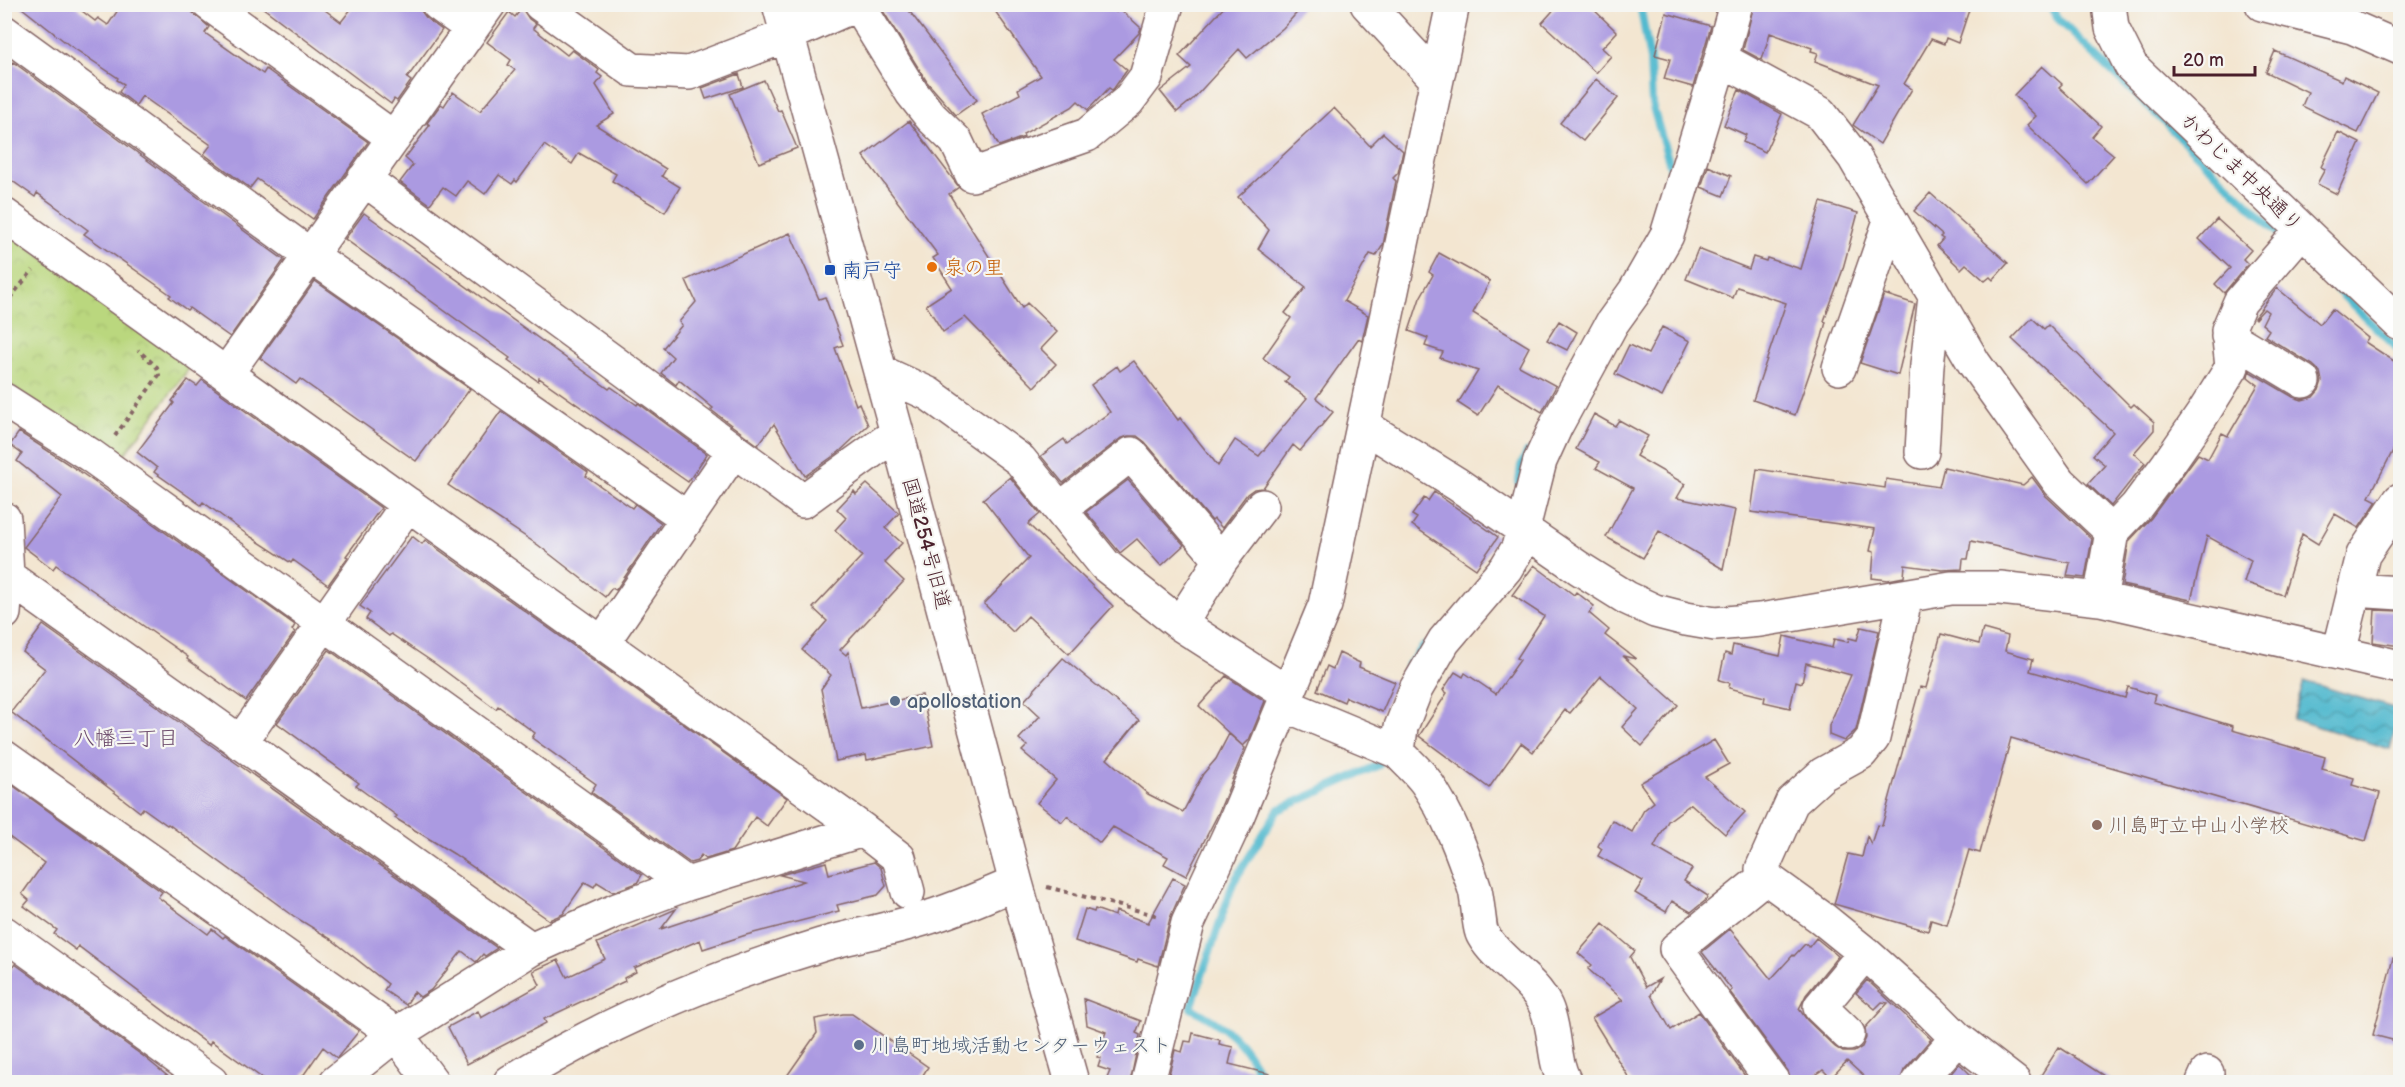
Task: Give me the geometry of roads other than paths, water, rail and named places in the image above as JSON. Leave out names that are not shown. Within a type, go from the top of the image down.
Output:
[{"type":"street","points":[[209,4],[394,138]]},
{"type":"street","points":[[226,374],[480,16],[438,4]]},
{"type":"street","points":[[540,4],[632,69],[689,73],[784,20],[858,5],[912,93],[931,117],[956,141],[972,175],[1087,135],[1128,101],[1146,77],[1167,4]]},
{"type":"street","points":[[1367,4],[1436,79]]},
{"type":"street","points":[[1148,1083],[1188,923],[1235,822],[1325,605],[1453,4]]},
{"type":"street","points":[[1398,752],[1401,727],[1422,679],[1444,641],[1506,568],[1518,548],[1540,461],[1556,426],[1612,323],[1635,291],[1667,235],[1736,4]]},
{"type":"street","name":"かわじま中央通り","points":[[2109,4],[2112,28],[2131,66],[2400,324]]},
{"type":"street","points":[[2262,4],[2352,27],[2400,48]]},
{"type":"street","name":"国道254号旧道","points":[[784,20],[1072,1083]]},
{"type":"street","points":[[4,32],[310,255],[687,518]]},
{"type":"street","points":[[1721,59],[1820,113],[1854,156],[1974,363],[2059,482],[2112,532]]},
{"type":"street","points":[[364,179],[803,501],[897,433]]},
{"type":"street","points":[[4,215],[863,830],[899,858],[909,892]]},
{"type":"street","points":[[1839,368],[1890,221]]},
{"type":"street","points":[[2100,599],[2112,532],[2136,507],[2168,464],[2232,366],[2228,330],[2240,302],[2302,230]]},
{"type":"street","points":[[1922,452],[1927,365],[1935,297]]},
{"type":"street","points":[[2228,336],[2303,381]]},
{"type":"street","points":[[881,372],[929,394],[1020,460],[1105,565],[1180,624],[1287,700],[1398,752],[1425,780],[1445,813],[1466,861],[1479,906],[1481,933],[1499,956],[1536,991],[1546,1007],[1554,1034],[1556,1058],[1565,1083]]},
{"type":"street","points":[[4,400],[90,455],[687,884]]},
{"type":"street","points":[[1364,426],[1457,484],[1579,568],[1627,598],[1655,611],[1715,624],[1760,620],[1951,588],[2000,588],[2100,599],[2400,667]]},
{"type":"street","points":[[603,642],[734,450]]},
{"type":"street","points":[[1060,509],[1131,454],[1221,560]]},
{"type":"street","points":[[2339,653],[2363,555],[2400,500]]},
{"type":"street","points":[[240,743],[408,504]]},
{"type":"street","points":[[1180,624],[1221,560],[1262,506]]},
{"type":"street","points":[[4,519],[7,576],[4,613]]},
{"type":"street","points":[[7,576],[531,949]]},
{"type":"street","points":[[2354,591],[2400,593]]},
{"type":"street","points":[[1906,596],[1873,738],[1861,753],[1823,774],[1792,802],[1762,869],[1765,878],[1823,919],[1865,953],[1957,1038],[2014,1083]]},
{"type":"street","points":[[4,757],[396,1034],[432,1083]]},
{"type":"street","points":[[336,1083],[396,1034],[531,949],[617,910],[687,884],[863,830]]},
{"type":"street","points":[[1765,878],[1676,949],[1773,1083]]},
{"type":"street","points":[[510,1083],[549,1059],[634,1015],[716,981],[822,945],[935,916],[1016,883]]},
{"type":"street","points":[[4,933],[211,1083]]},
{"type":"street","points":[[1848,1034],[1820,1007],[1865,953]]},
{"type":"street","points":[[1918,1083],[1957,1038]]},
{"type":"water","points":[[2304,681],[2400,710],[2390,749],[2293,719]]},
{"type":"waterway","points":[[1640,4],[1650,60],[1652,104],[1671,169],[1670,177]]},
{"type":"waterway","points":[[2049,4],[2058,19],[2284,239]]},
{"type":"waterway","points":[[2294,248],[2400,351]]},
{"type":"waterway","points":[[1519,483],[1521,466],[1527,453]]},
{"type":"waterway","points":[[1403,684],[1408,666],[1424,646]]},
{"type":"waterway","points":[[1262,1079],[1249,1054],[1234,1036],[1191,1008],[1233,883],[1278,810],[1379,765],[1382,754]]},
{"type":"place","name":"泉の里","points":[[932,267]]},
{"type":"place","name":"南戸守","points":[[830,270]]},
{"type":"place","name":"apollostation","points":[[895,701]]},
{"type":"place","name":"川島町立中山小学校","points":[[2097,825]]},
{"type":"place","name":"川島町地域活動センターウェスト","points":[[859,1045]]},
{"type":"district","name":"八幡三丁目","points":[[126,738]]}]
